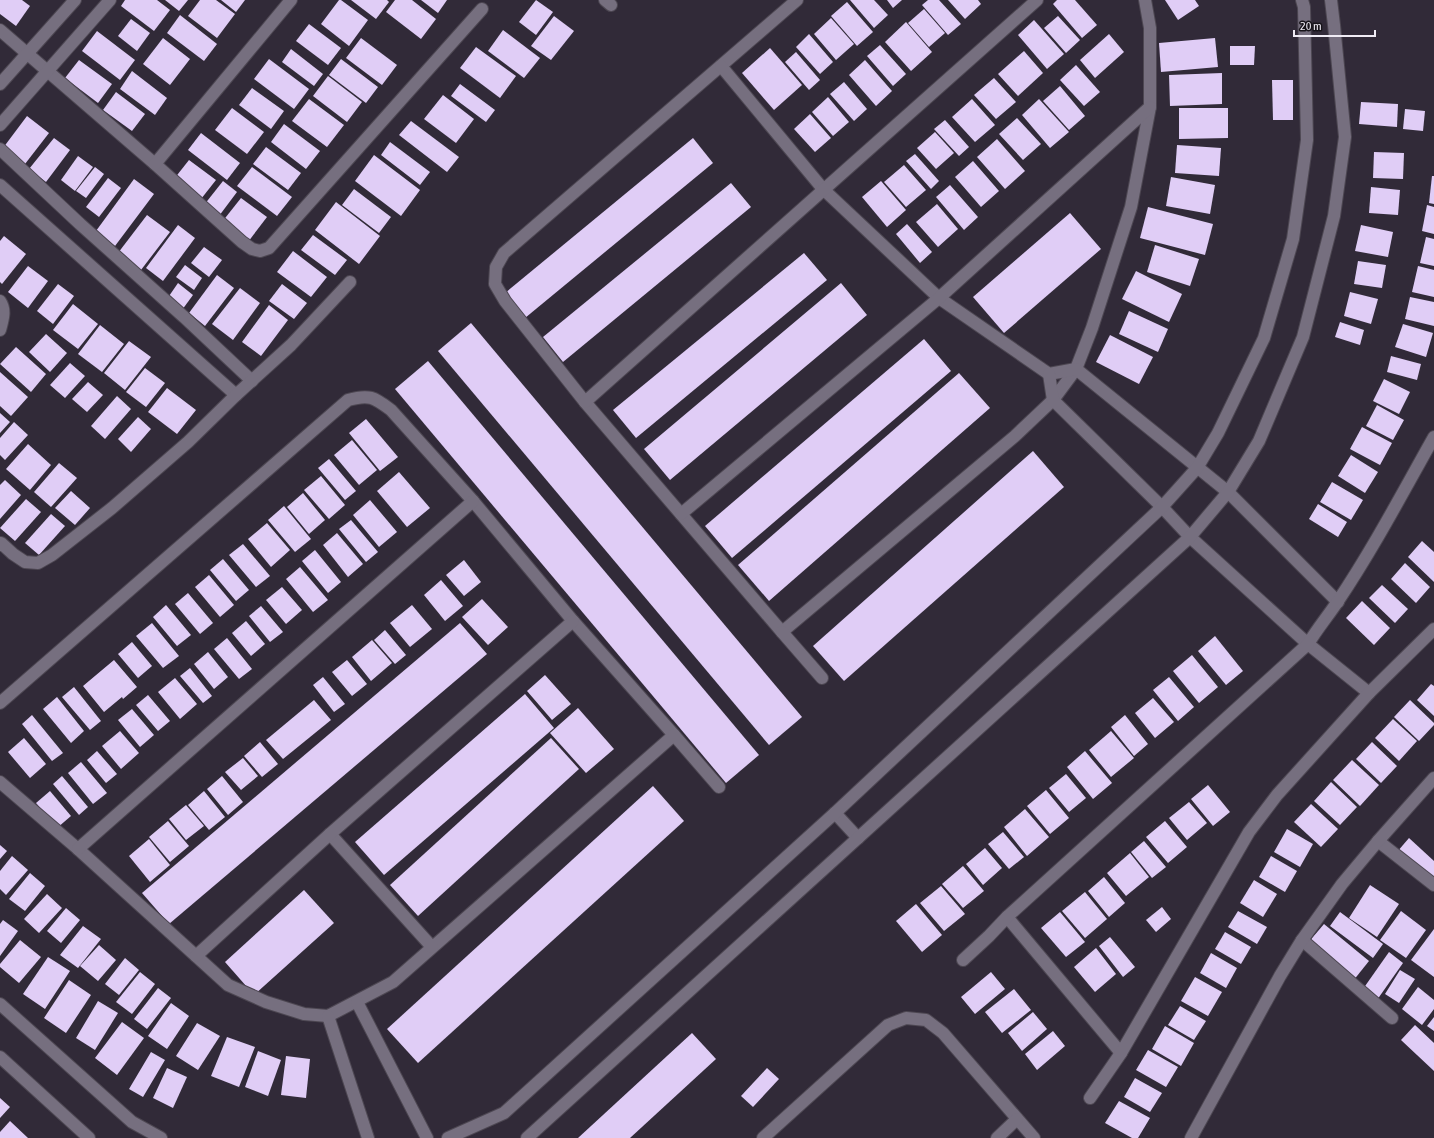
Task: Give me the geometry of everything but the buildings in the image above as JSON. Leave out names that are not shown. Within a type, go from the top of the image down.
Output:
[{"type":"street","points":[[0,84],[75,0]]},
{"type":"street","points":[[0,125],[110,0]]},
{"type":"street","points":[[155,164],[291,0]]},
{"type":"street","points":[[797,0],[504,253],[496,268],[495,284],[505,301],[585,402],[822,678]]},
{"type":"street","points":[[585,402],[1037,0]]},
{"type":"street","points":[[782,632],[1015,436],[1053,400],[1076,369],[1092,328],[1131,207],[1150,107],[1150,28],[1146,0]]},
{"type":"street","points":[[527,1138],[1190,537],[1228,492],[1258,441],[1303,337],[1334,216],[1345,137],[1331,0]]},
{"type":"street","points":[[448,1138],[504,1113],[835,813],[1162,507],[1197,468],[1218,433],[1264,338],[1293,239],[1307,140],[1303,4]]},
{"type":"street","points":[[0,30],[155,164],[242,242],[252,249],[260,252],[268,248],[482,8]]},
{"type":"street","points":[[721,66],[823,189],[939,298],[1050,374],[1076,369]]},
{"type":"street","points":[[681,514],[939,298],[1150,107]]},
{"type":"street","points":[[0,149],[252,381]]},
{"type":"street","points":[[0,185],[236,395]]},
{"type":"street","points":[[0,543],[25,562],[38,563],[52,555],[112,508],[188,442],[236,395],[291,345],[350,282]]},
{"type":"street","points":[[0,300],[4,307],[4,318],[0,330]]},
{"type":"street","points":[[1076,369],[1228,492],[1338,602]]},
{"type":"street","points":[[1050,374],[1053,400],[1162,507],[1190,537],[1308,644],[1369,693]]},
{"type":"street","points":[[0,704],[348,400],[362,396],[378,400],[391,410],[473,501],[573,621],[719,787]]},
{"type":"street","points":[[963,960],[1007,917],[1308,644],[1320,625],[1338,602],[1389,518],[1434,437]]},
{"type":"street","points":[[78,849],[473,501]]},
{"type":"street","points":[[196,956],[330,834],[573,621]]},
{"type":"street","points":[[1090,1098],[1121,1053],[1249,832],[1277,795],[1369,693],[1434,629]]},
{"type":"street","points":[[0,782],[78,849],[228,985],[260,1000],[304,1014],[328,1016],[394,982],[432,947],[674,736]]},
{"type":"street","points":[[1190,1138],[1280,976],[1302,940],[1342,884],[1434,778]]},
{"type":"street","points":[[835,813],[858,838]]},
{"type":"street","points":[[330,834],[432,947]]},
{"type":"street","points":[[1378,841],[1434,885]]},
{"type":"street","points":[[1007,917],[1121,1053]]},
{"type":"street","points":[[1302,940],[1392,1018]]},
{"type":"street","points":[[357,1002],[427,1138]]},
{"type":"street","points":[[0,1004],[132,1122],[157,1137]]},
{"type":"street","points":[[328,1016],[368,1138]]},
{"type":"street","points":[[763,1138],[888,1025],[906,1018],[926,1020],[943,1034],[1034,1138]]},
{"type":"street","points":[[0,1057],[89,1138]]},
{"type":"street","points":[[997,1138],[1017,1119]]}]
